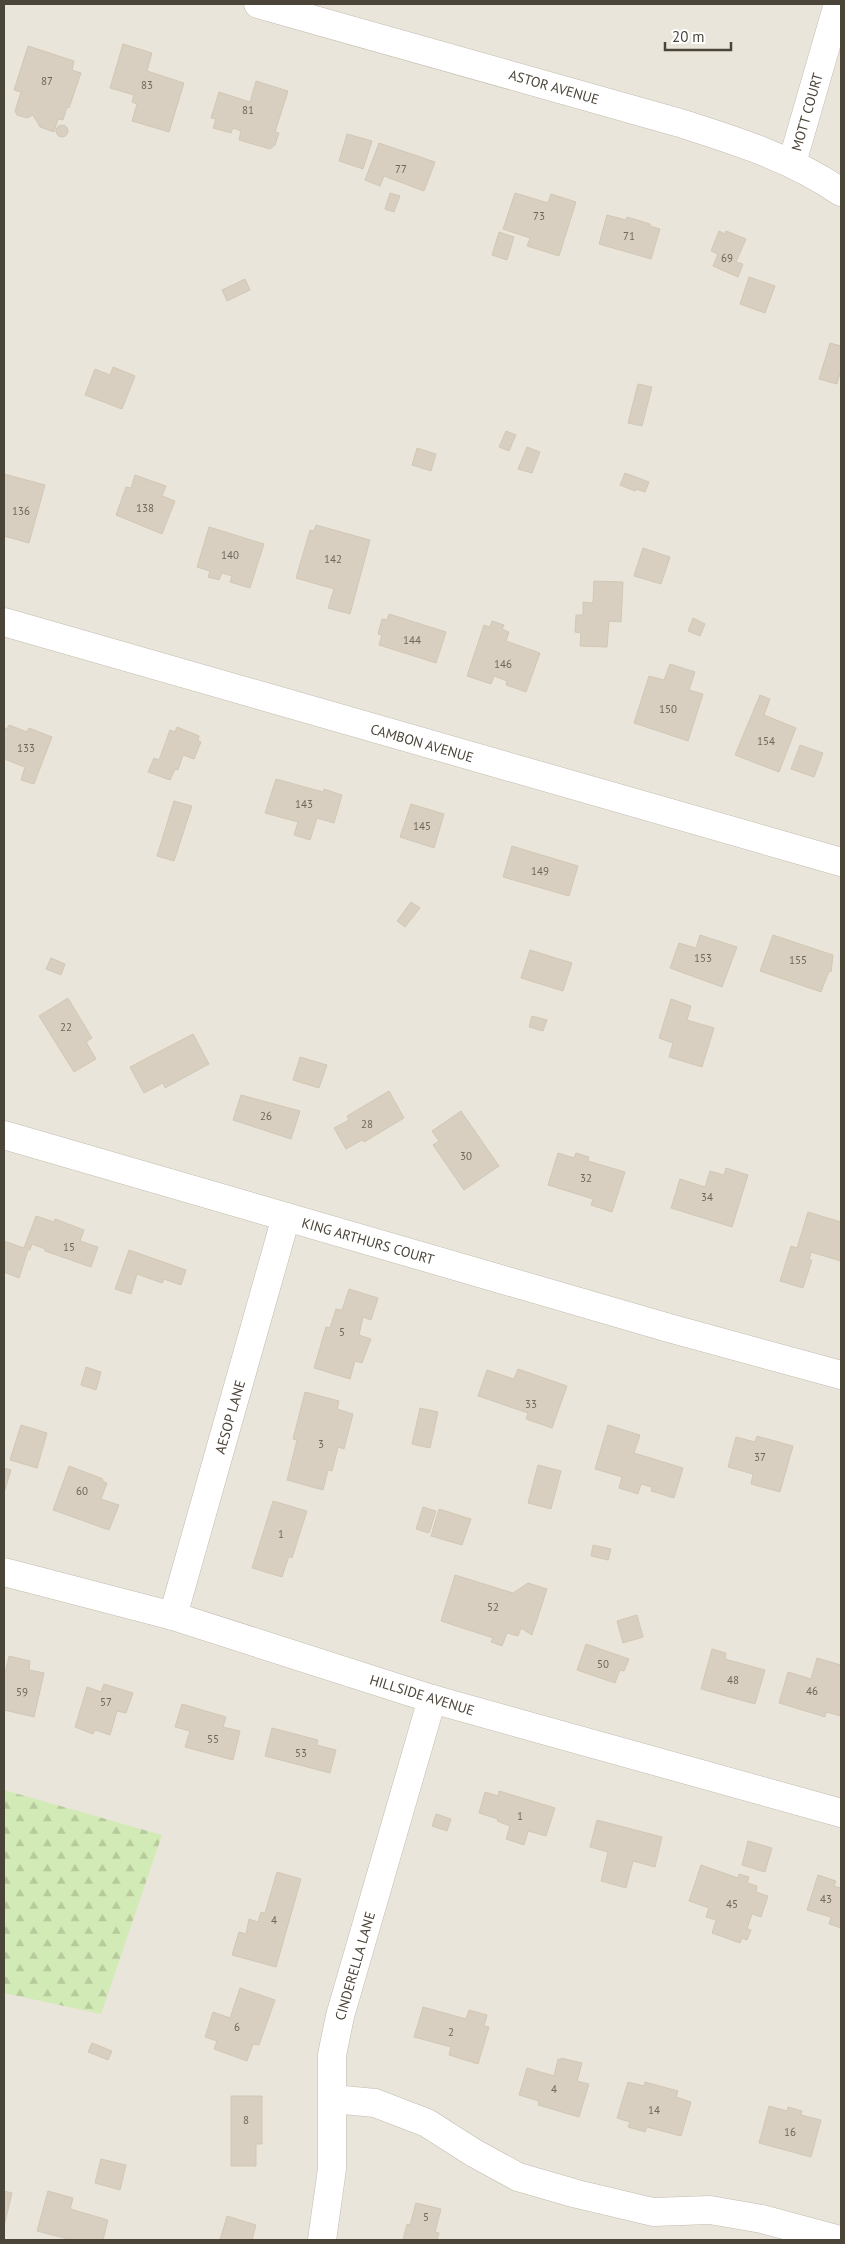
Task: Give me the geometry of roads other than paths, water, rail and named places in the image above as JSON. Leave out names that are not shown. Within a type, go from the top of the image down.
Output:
[{"type":"street","name":"ASTOR AVENUE","points":[[258,4],[680,122],[792,163],[841,192]]},
{"type":"street","name":"MOTT COURT","points":[[792,163],[838,4]]},
{"type":"street","name":"CAMBON AVENUE","points":[[4,622],[841,862]]},
{"type":"street","name":"KING ARTHURS COURT","points":[[4,1135],[669,1328],[841,1375]]},
{"type":"street","name":"AESOP LANE","points":[[174,1616],[286,1217]]},
{"type":"street","name":"HILLSIDE AVENUE","points":[[4,1572],[174,1616],[432,1699],[841,1813]]},
{"type":"street","name":"CINDERELLA LANE","points":[[322,2240],[332,2169],[332,2056],[340,2016],[432,1699]]},
{"type":"street","points":[[333,2099],[375,2103],[427,2123],[474,2153],[518,2177],[578,2194],[653,2212],[710,2210],[759,2230],[809,2232],[840,2240]]}]
